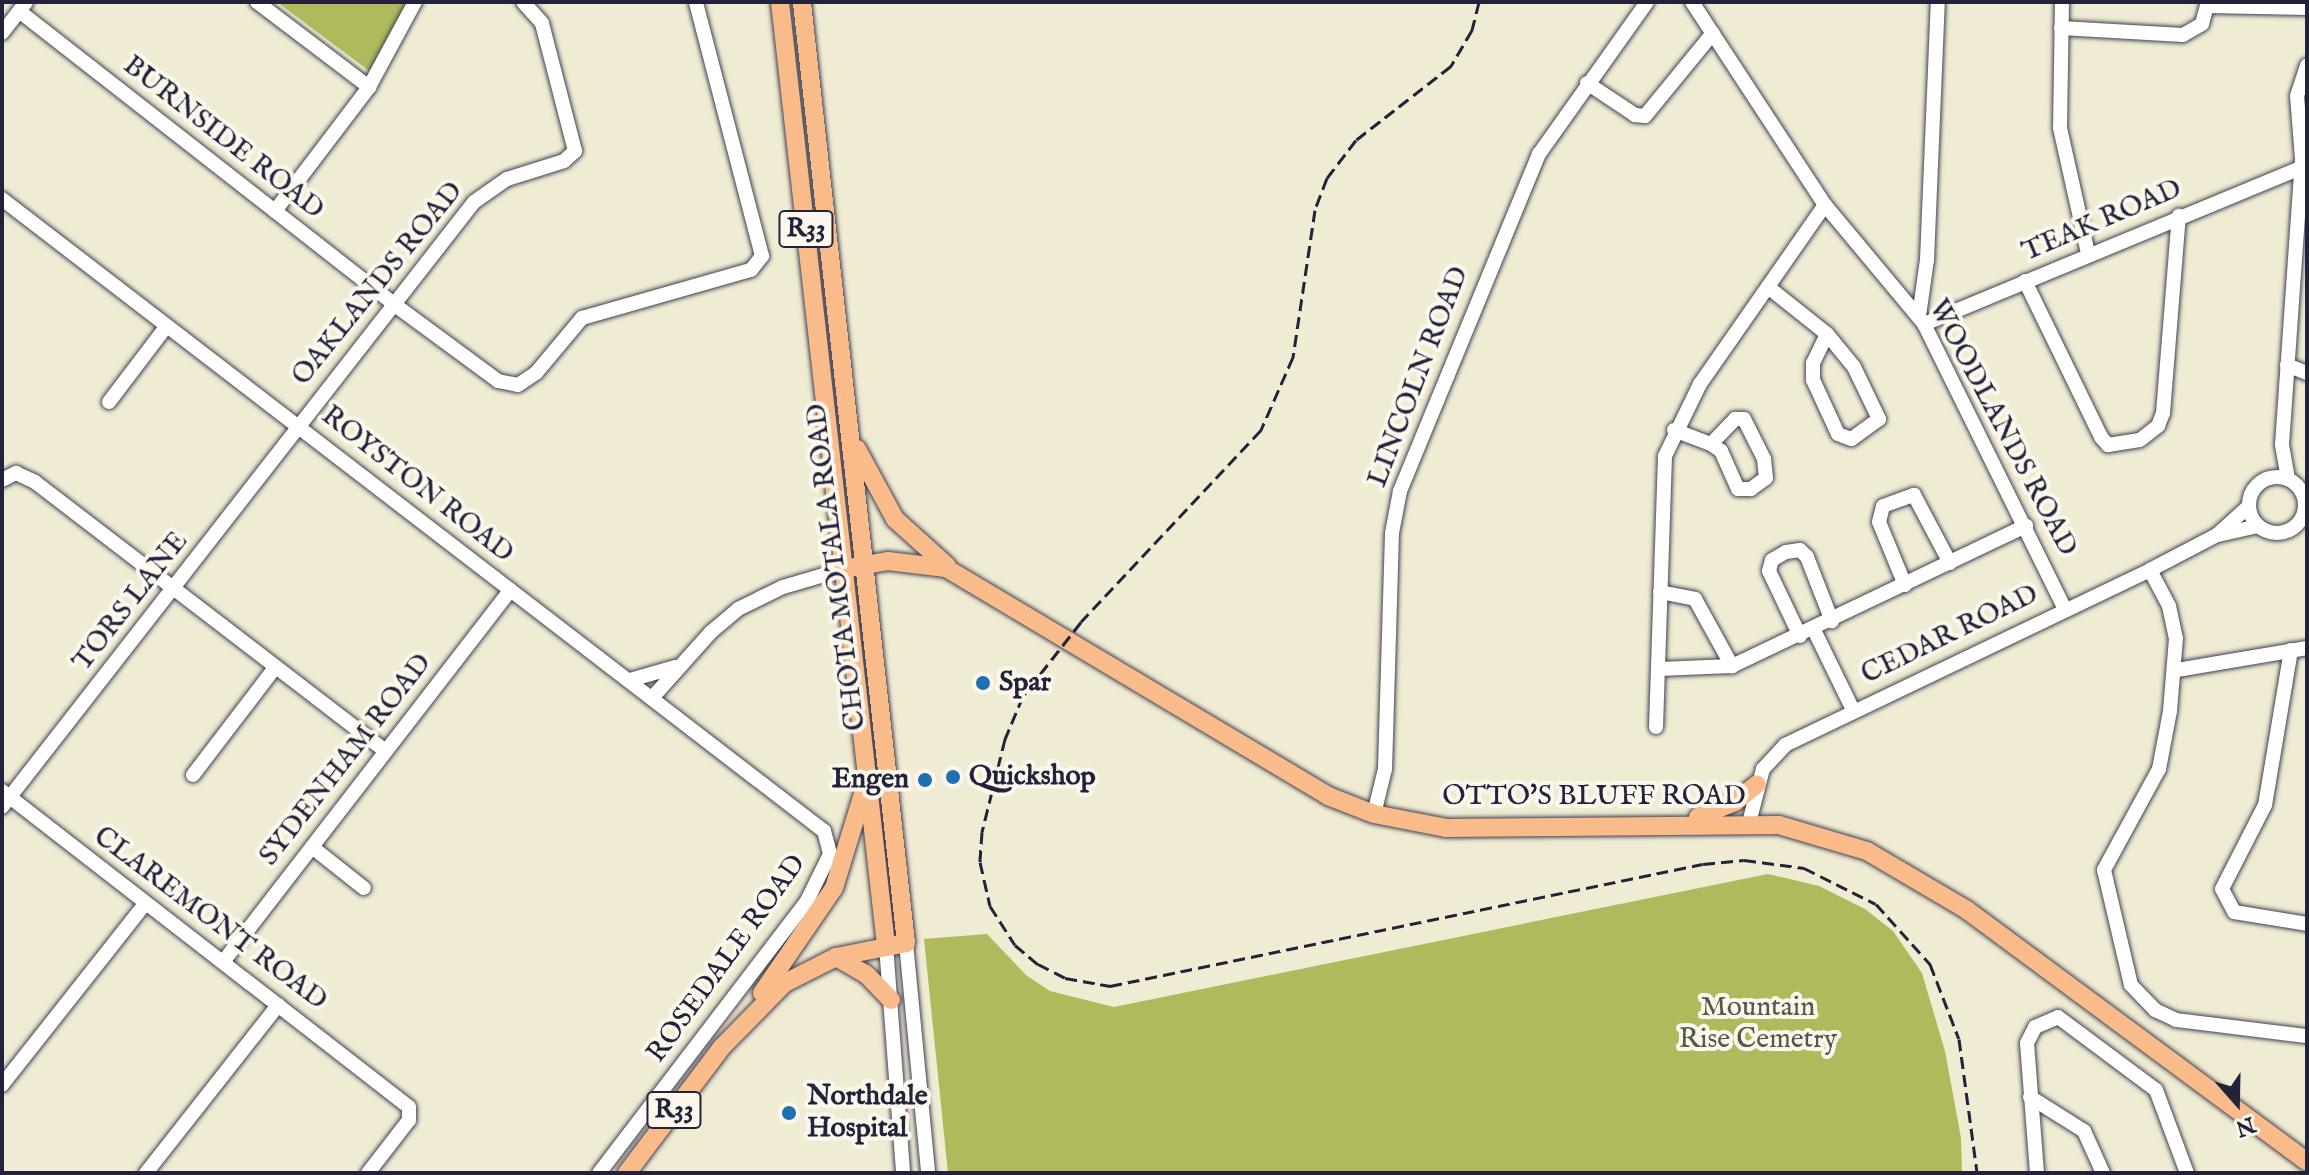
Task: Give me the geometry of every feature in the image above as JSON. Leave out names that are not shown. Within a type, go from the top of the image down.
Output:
[{"type":"main road","name":"CHOTA MOTALA ROAD","points":[[780,2],[886,945]]},
{"type":"main road","name":"CHOTA MOTALA ROAD","points":[[802,2],[906,943]]},
{"type":"main road","points":[[850,432],[895,519],[950,570]]},
{"type":"main road","name":"OTTO'S BLUFF ROAD","points":[[844,569],[865,564],[909,562],[950,570],[1101,665],[1328,796],[1374,814],[1446,828],[1749,823],[1838,840],[1934,887],[2307,1162]]},
{"type":"main road","points":[[870,596],[878,580],[894,570],[950,570]]},
{"type":"main road","points":[[722,1047],[834,888],[866,780]]},
{"type":"main road","points":[[1680,823],[1721,810],[1757,784]]},
{"type":"main road","name":"R33","points":[[627,1173],[722,1047],[785,983],[836,957],[906,943]]},
{"type":"main road","points":[[836,957],[866,974],[891,1000]]},
{"type":"street","points":[[257,2],[369,87]]},
{"type":"street","points":[[275,211],[369,87],[415,2]]},
{"type":"street","name":"OAKLANDS ROAD","points":[[297,426],[486,190],[564,161],[575,151],[542,23],[523,2]]},
{"type":"street","name":"BURNSIDE ROAD","points":[[23,6],[395,305],[498,381],[518,385],[536,373],[582,318],[759,264],[763,248],[696,2]]},
{"type":"street","name":"LINCOLN ROAD","points":[[1374,814],[1385,769],[1392,533],[1400,491],[1539,154],[1647,2]]},
{"type":"street","name":"WOODLANDS ROAD","points":[[1692,2],[1825,205],[1922,320],[2065,609]]},
{"type":"street","points":[[1922,320],[1938,2]]},
{"type":"street","points":[[2062,2],[2060,128],[2088,253]]},
{"type":"street","points":[[2061,28],[2183,35],[2202,24],[2208,4],[2307,8]]},
{"type":"street","points":[[2,33],[23,6]]},
{"type":"street","points":[[1587,83],[1635,115],[1645,116],[1713,33]]},
{"type":"street","points":[[2288,479],[2282,445],[2287,365],[2300,298],[2297,96],[2307,66]]},
{"type":"street","name":"TEAK ROAD","points":[[1922,320],[2300,168]]},
{"type":"street","name":"ROYSTON ROAD","points":[[2,199],[802,810]]},
{"type":"street","points":[[1656,727],[1665,456],[1674,430],[1825,205]]},
{"type":"street","points":[[2025,281],[2101,437],[2108,445],[2140,440],[2152,434],[2163,413],[2179,216]]},
{"type":"street","points":[[1768,287],[1827,334],[1854,367],[1879,419],[1851,439],[1838,434],[1813,380],[1813,363],[1827,334]]},
{"type":"street","points":[[109,402],[166,327]]},
{"type":"street","points":[[2287,365],[2307,373]]},
{"type":"street","points":[[1674,430],[1721,451],[1738,489],[1751,489],[1766,478],[1747,421],[1735,419],[1711,444]]},
{"type":"street","name":"TORS LANE","points":[[5,798],[175,589],[297,426]]},
{"type":"street","points":[[2267,478],[2288,479],[2302,491],[2306,509],[2301,527],[2276,533],[2258,526],[2249,506],[2257,485],[2267,478],[2282,445]]},
{"type":"street","points":[[2,480],[16,473],[35,482],[274,669],[386,751]]},
{"type":"street","points":[[1905,585],[1879,522],[1883,506],[1914,495],[1950,563]]},
{"type":"street","name":"CEDAR ROAD","points":[[1749,823],[1757,784],[1774,753],[1853,710],[2150,570],[2217,535],[2249,506]]},
{"type":"street","points":[[1659,669],[1732,666],[1814,630],[2026,526]]},
{"type":"street","name":"CEDAR ROAD","points":[[2217,535],[2258,526]]},
{"type":"street","points":[[1800,636],[1769,571],[1772,560],[1786,552],[1800,550],[1807,557],[1832,621]]},
{"type":"street","name":"OTTO'S BLUFF ROAD","points":[[652,698],[738,609],[783,587],[844,569]]},
{"type":"street","points":[[2150,570],[2173,621],[2177,670],[2159,769],[2104,870],[2131,985],[2155,1010],[2176,1020],[2307,1036]]},
{"type":"street","name":"SYDENHAM ROAD","points":[[223,962],[510,590]]},
{"type":"street","points":[[1660,592],[1695,599],[1732,666]]},
{"type":"street","points":[[1814,630],[1853,710]]},
{"type":"street","points":[[2177,670],[2307,648]]},
{"type":"street","points":[[2291,650],[2265,805],[2222,889],[2227,905],[2241,915],[2307,924]]},
{"type":"street","points":[[630,680],[683,663]]},
{"type":"street","points":[[193,775],[274,669]]},
{"type":"street","points":[[669,679],[669,711]]},
{"type":"street","name":"CLAREMONT ROAD","points":[[5,798],[387,1087],[411,1115],[368,1173]]},
{"type":"street","name":"ROSEDALE ROAD","points":[[599,1173],[716,1024],[827,867],[829,841],[802,810]]},
{"type":"street","points":[[312,847],[364,888]]},
{"type":"street","points":[[2,1085],[144,905]]},
{"type":"street","name":"CHOTA MOTALA ROAD","points":[[906,943],[928,1173]]},
{"type":"street","name":"CHOTA MOTALA ROAD","points":[[886,945],[903,1173]]},
{"type":"street","points":[[146,1173],[278,1005]]},
{"type":"street","points":[[2037,1173],[2026,1059],[2031,1033],[2047,1019],[2064,1019],[2156,1090],[2187,1173]]},
{"type":"street","points":[[2030,1097],[2084,1131],[2103,1173]]},
{"type":"green space","points":[[277,2],[411,2],[375,69],[368,70]]},
{"type":"green space","name":"Mountain Rise Cemetry","points":[[1768,874],[1819,886],[1865,909],[1893,931],[1922,973],[1945,1051],[1961,1138],[1962,1173],[948,1173],[924,939],[987,934],[1026,975],[1050,991],[1114,1007]]},
{"type":"railway","points":[[1479,2],[1472,30],[1451,66],[1356,140],[1327,178],[1315,210],[1293,357],[1261,430],[1081,622],[1023,696],[1005,739],[982,832],[980,862],[990,906],[1015,945],[1038,964],[1065,978],[1110,986],[1703,864],[1744,860],[1804,868],[1876,904],[1930,964],[1959,1039],[1977,1173]]},
{"type":"place","name":"Spar","points":[[983,683]]},
{"type":"place","name":"Quickshop","points":[[953,777]]},
{"type":"place","name":"Engen","points":[[925,780]]},
{"type":"place","name":"Northdale Hospital","points":[[789,1113]]}]
